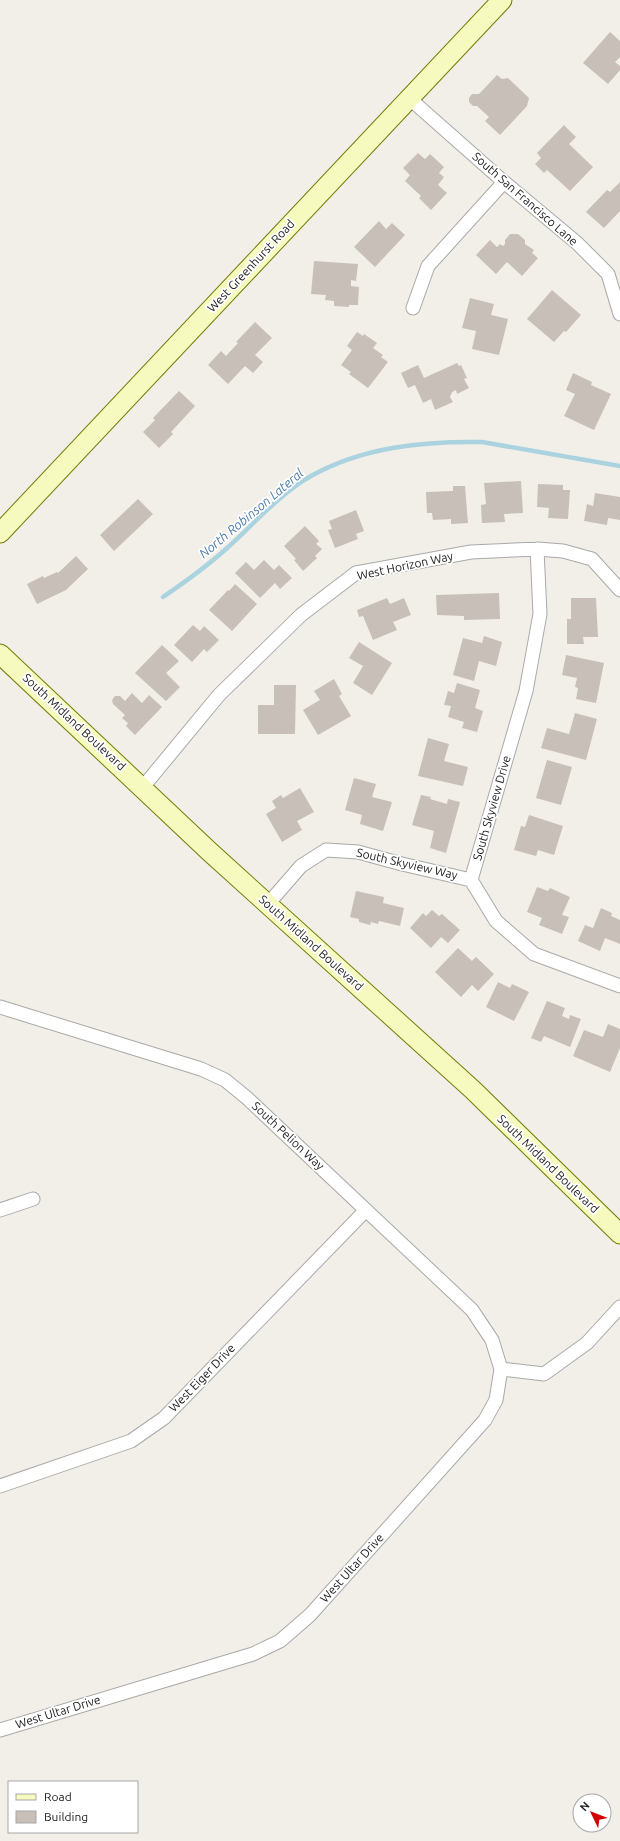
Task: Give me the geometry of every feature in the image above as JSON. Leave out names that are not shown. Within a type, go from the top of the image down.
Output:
[{"type":"street","name":"West Greenhurst Road","points":[[0,533],[502,0]]},
{"type":"street","name":"South San Francisco Lane","points":[[409,98],[504,182],[576,242],[608,274],[620,314]]},
{"type":"street","points":[[414,308],[428,266],[504,182]]},
{"type":"street","name":"West Horizon Way","points":[[143,788],[219,695],[301,615],[356,573],[471,552],[537,549],[563,551],[592,559],[620,590]]},
{"type":"street","name":"South Skyview Drive","points":[[471,880],[526,691],[540,614],[537,549]]},
{"type":"street","name":"South Midland Boulevard","points":[[0,654],[210,852],[473,1090],[620,1234]]},
{"type":"street","name":"South Skyview Way","points":[[268,904],[301,866],[326,850],[358,852],[471,880]]},
{"type":"street","points":[[471,880],[496,921],[534,954],[620,986]]},
{"type":"street","name":"South Pelion Way","points":[[0,1007],[201,1069],[225,1080],[247,1098],[472,1310],[492,1340],[501,1369]]},
{"type":"street","points":[[0,1210],[33,1199]]},
{"type":"street","name":"West Eiger Drive","points":[[0,1486],[131,1441],[164,1418],[366,1210]]},
{"type":"street","points":[[501,1369],[544,1374],[587,1343],[620,1307]]},
{"type":"street","name":"West Ultar Drive","points":[[0,1730],[253,1654],[280,1641],[310,1615],[485,1420],[496,1400],[501,1369]]},
{"type":"building","points":[[610,32],[620,41],[620,57],[615,62],[620,66],[620,70],[608,84],[583,63]]},
{"type":"building","points":[[497,75],[502,79],[508,78],[529,98],[527,106],[500,135],[485,121],[489,117],[477,106],[473,106],[469,102],[469,98],[472,94],[479,94]]},
{"type":"building","points":[[564,125],[576,137],[569,144],[593,167],[570,191],[547,170],[544,173],[535,164],[541,158],[537,153]]},
{"type":"building","points":[[418,153],[425,159],[430,154],[444,167],[439,173],[444,177],[438,185],[447,193],[431,210],[419,198],[421,196],[405,181],[410,175],[403,168]]},
{"type":"building","points":[[620,182],[620,211],[604,228],[586,212],[607,190],[610,192]]},
{"type":"building","points":[[379,221],[386,229],[392,223],[405,235],[375,267],[354,247]]},
{"type":"building","points":[[510,234],[518,234],[525,240],[525,244],[534,250],[532,253],[538,258],[522,276],[507,262],[496,274],[476,255],[490,240],[497,247],[500,244],[503,246],[505,244],[505,240]]},
{"type":"building","points":[[314,261],[358,264],[356,281],[351,280],[351,286],[359,287],[358,305],[349,305],[349,307],[334,306],[334,301],[325,300],[326,295],[311,294]]},
{"type":"building","points":[[552,290],[581,315],[566,332],[564,331],[554,342],[527,319]]},
{"type":"building","points":[[470,298],[494,304],[491,315],[508,319],[499,355],[472,349],[476,331],[462,328]]},
{"type":"building","points":[[255,322],[272,338],[255,355],[263,362],[253,373],[245,366],[228,384],[208,365],[221,351],[226,356],[238,343],[236,342]]},
{"type":"building","points":[[357,332],[363,336],[364,334],[377,343],[373,348],[383,355],[381,357],[388,362],[368,388],[349,374],[351,372],[341,365],[352,350],[347,346]]},
{"type":"building","points":[[457,363],[459,366],[461,365],[467,378],[464,379],[469,388],[457,394],[456,390],[452,392],[450,397],[453,402],[435,410],[431,399],[423,403],[415,385],[408,388],[401,373],[418,365],[424,378]]},
{"type":"building","points":[[573,373],[592,382],[591,385],[611,394],[594,430],[564,416],[575,394],[566,390]]},
{"type":"building","points":[[179,391],[195,406],[171,432],[173,434],[159,448],[143,432],[155,420],[153,418]]},
{"type":"building","points":[[521,481],[523,513],[504,514],[505,522],[482,523],[481,505],[486,504],[484,483]]},
{"type":"building","points":[[538,484],[563,485],[563,490],[570,490],[568,519],[548,518],[549,508],[537,507]]},
{"type":"building","points":[[453,486],[465,486],[468,523],[451,524],[451,519],[433,520],[432,513],[427,513],[426,492],[453,491]]},
{"type":"building","points":[[595,493],[620,497],[620,520],[608,518],[607,525],[584,521],[587,504],[593,506]]},
{"type":"building","points":[[138,499],[153,514],[114,551],[100,535]]},
{"type":"building","points":[[356,510],[364,531],[356,534],[358,539],[335,548],[328,530],[332,529],[329,521]]},
{"type":"building","points":[[305,526],[319,541],[316,544],[322,549],[315,556],[317,558],[303,571],[294,560],[296,559],[284,546]]},
{"type":"building","points":[[76,556],[88,569],[66,590],[37,604],[27,584],[43,576],[44,578],[57,572],[58,573]]},
{"type":"building","points":[[264,560],[274,570],[279,565],[292,578],[280,589],[275,583],[260,598],[235,573],[246,562],[254,570]]},
{"type":"building","points":[[235,584],[257,604],[232,631],[209,610]]},
{"type":"building","points":[[499,593],[500,619],[464,620],[464,616],[437,615],[436,595]]},
{"type":"building","points":[[387,598],[390,604],[404,598],[411,615],[393,622],[397,630],[373,640],[363,616],[359,617],[357,610]]},
{"type":"building","points":[[571,598],[596,598],[598,637],[583,637],[584,644],[567,644],[567,619],[571,619]]},
{"type":"building","points":[[193,625],[200,631],[204,626],[219,640],[207,652],[204,649],[192,662],[174,645]]},
{"type":"building","points":[[484,636],[502,642],[496,666],[479,661],[474,681],[453,675],[463,638],[482,643]]},
{"type":"building","points":[[359,642],[392,663],[372,695],[353,683],[363,666],[349,658]]},
{"type":"building","points":[[162,645],[179,661],[166,673],[180,687],[166,701],[135,673]]},
{"type":"building","points":[[566,655],[604,663],[596,703],[576,699],[578,688],[575,687],[577,678],[562,675]]},
{"type":"building","points":[[334,679],[342,694],[339,696],[351,716],[318,735],[303,710],[320,700],[314,691]]},
{"type":"building","points":[[457,683],[480,690],[475,708],[483,711],[477,732],[462,728],[464,722],[448,717],[451,706],[444,705],[448,691],[454,693]]},
{"type":"building","points":[[274,685],[296,685],[295,734],[258,734],[258,705],[274,705]]},
{"type":"building","points":[[132,693],[142,703],[149,695],[162,707],[135,735],[126,726],[128,723],[122,718],[125,715],[113,704],[112,700],[115,696],[120,696],[125,701]]},
{"type":"building","points":[[575,713],[597,719],[586,760],[541,748],[547,728],[569,734]]},
{"type":"building","points":[[428,738],[449,744],[444,761],[468,767],[463,786],[418,776]]},
{"type":"building","points":[[547,760],[572,767],[561,805],[536,798]]},
{"type":"building","points":[[354,778],[376,784],[372,797],[392,802],[383,831],[360,824],[362,815],[345,810]]},
{"type":"building","points":[[300,788],[314,812],[297,821],[302,830],[282,842],[266,814],[276,808],[272,801],[281,795],[283,798]]},
{"type":"building","points":[[421,795],[431,797],[430,799],[447,804],[448,799],[460,802],[446,853],[430,848],[434,831],[412,825]]},
{"type":"building","points":[[529,815],[563,826],[554,855],[538,850],[536,856],[514,850],[521,826],[525,827]]},
{"type":"building","points":[[537,887],[548,891],[550,888],[570,897],[562,915],[569,917],[562,934],[539,925],[542,918],[527,912]]},
{"type":"building","points":[[356,891],[384,897],[383,903],[404,908],[400,926],[379,921],[378,924],[371,922],[370,925],[359,922],[359,919],[350,917]]},
{"type":"building","points":[[601,908],[612,913],[611,916],[620,920],[620,944],[605,938],[600,951],[578,941],[585,925],[593,928]]},
{"type":"building","points":[[432,910],[439,916],[442,914],[460,930],[448,943],[441,937],[431,948],[410,928],[423,913],[426,916]]},
{"type":"building","points":[[458,948],[472,961],[476,957],[494,974],[478,991],[472,985],[461,997],[435,972]]},
{"type":"building","points":[[498,982],[510,988],[512,984],[529,992],[514,1021],[486,1007]]},
{"type":"building","points":[[547,1001],[565,1008],[562,1016],[569,1019],[570,1015],[581,1019],[570,1047],[544,1036],[541,1042],[531,1038]]},
{"type":"building","points":[[608,1024],[620,1029],[620,1048],[610,1072],[573,1056],[584,1030],[603,1037]]},
{"type":"waterway","name":"North Robinson Lateral","points":[[163,597],[218,556],[267,510],[299,483],[331,466],[351,458],[372,452],[416,445],[482,442],[620,466]]}]
